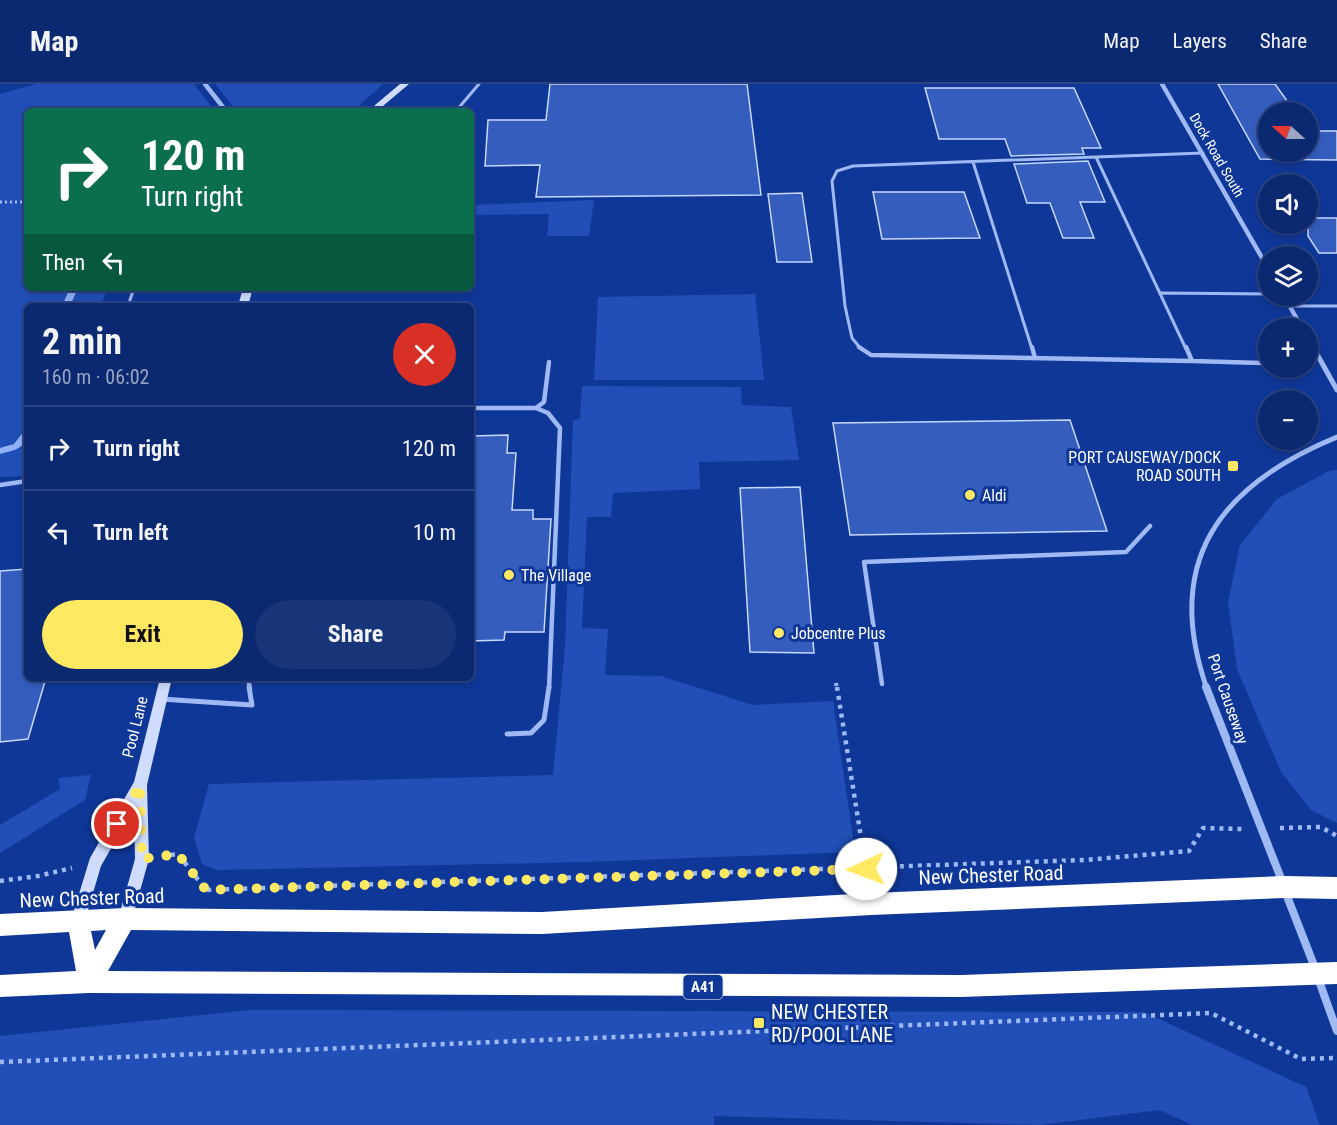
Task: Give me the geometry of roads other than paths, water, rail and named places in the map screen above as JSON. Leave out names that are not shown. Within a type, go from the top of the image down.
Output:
[{"type":"highway","name":"New Chester Road","points":[[0,925],[125,919],[542,922],[883,903],[1284,887],[1337,888]]},
{"type":"highway","points":[[89,982],[125,919]]},
{"type":"highway","points":[[78,920],[89,982]]},
{"type":"highway","name":"A41","points":[[0,986],[89,982],[961,986],[1327,973]]},
{"type":"street","points":[[205,84],[224,108]]},
{"type":"street","points":[[376,108],[405,84]]},
{"type":"street","name":"Dock Road South","points":[[1162,84],[1258,250]]},
{"type":"street","points":[[1290,306],[1297,318]]},
{"type":"street","points":[[1318,357],[1337,390]]},
{"type":"street","name":"Port Causeway","points":[[1337,437],[1320,443],[1261,475],[1221,514],[1210,533],[1192,585],[1191,623],[1203,680],[1284,887],[1327,973],[1337,1031]]},
{"type":"street","name":"Pool Lane","points":[[125,919],[142,859],[140,785],[165,681]]},
{"type":"street","name":"Pool Lane","points":[[78,920],[94,863],[140,785]]},
{"type":"lane","points":[[459,108],[479,84]]},
{"type":"lane","points":[[1203,153],[853,166],[837,171],[832,181],[845,306],[852,338],[859,348],[871,355],[1258,363]]},
{"type":"lane","points":[[1096,157],[1192,361]]},
{"type":"lane","points":[[972,162],[1035,358]]},
{"type":"lane","points":[[1161,293],[1258,294]]},
{"type":"lane","points":[[1318,306],[1335,306],[1337,314]]},
{"type":"lane","points":[[536,408],[544,402],[549,362]]},
{"type":"lane","points":[[474,408],[536,408],[548,413],[560,428],[550,680],[544,720],[531,733],[507,734]]},
{"type":"lane","points":[[0,485],[24,481]]},
{"type":"lane","points":[[882,684],[864,562],[1126,552],[1150,526]]},
{"type":"lane","points":[[161,699],[252,705],[248,681]]},
{"type":"waterway","points":[[67,303],[73,291]]},
{"type":"waterway","points":[[0,451],[17,446],[24,437]]},
{"type":"place","name":"PORT CAUSEWAY/DOCK ROAD SOUTH","points":[[1233,466]]},
{"type":"place","name":"Aldi","points":[[970,495]]},
{"type":"place","name":"The Village","points":[[509,575]]},
{"type":"place","name":"Jobcentre Plus","points":[[779,633]]},
{"type":"place","name":"NEW CHESTER RD/POOL LANE","points":[[759,1023]]}]
